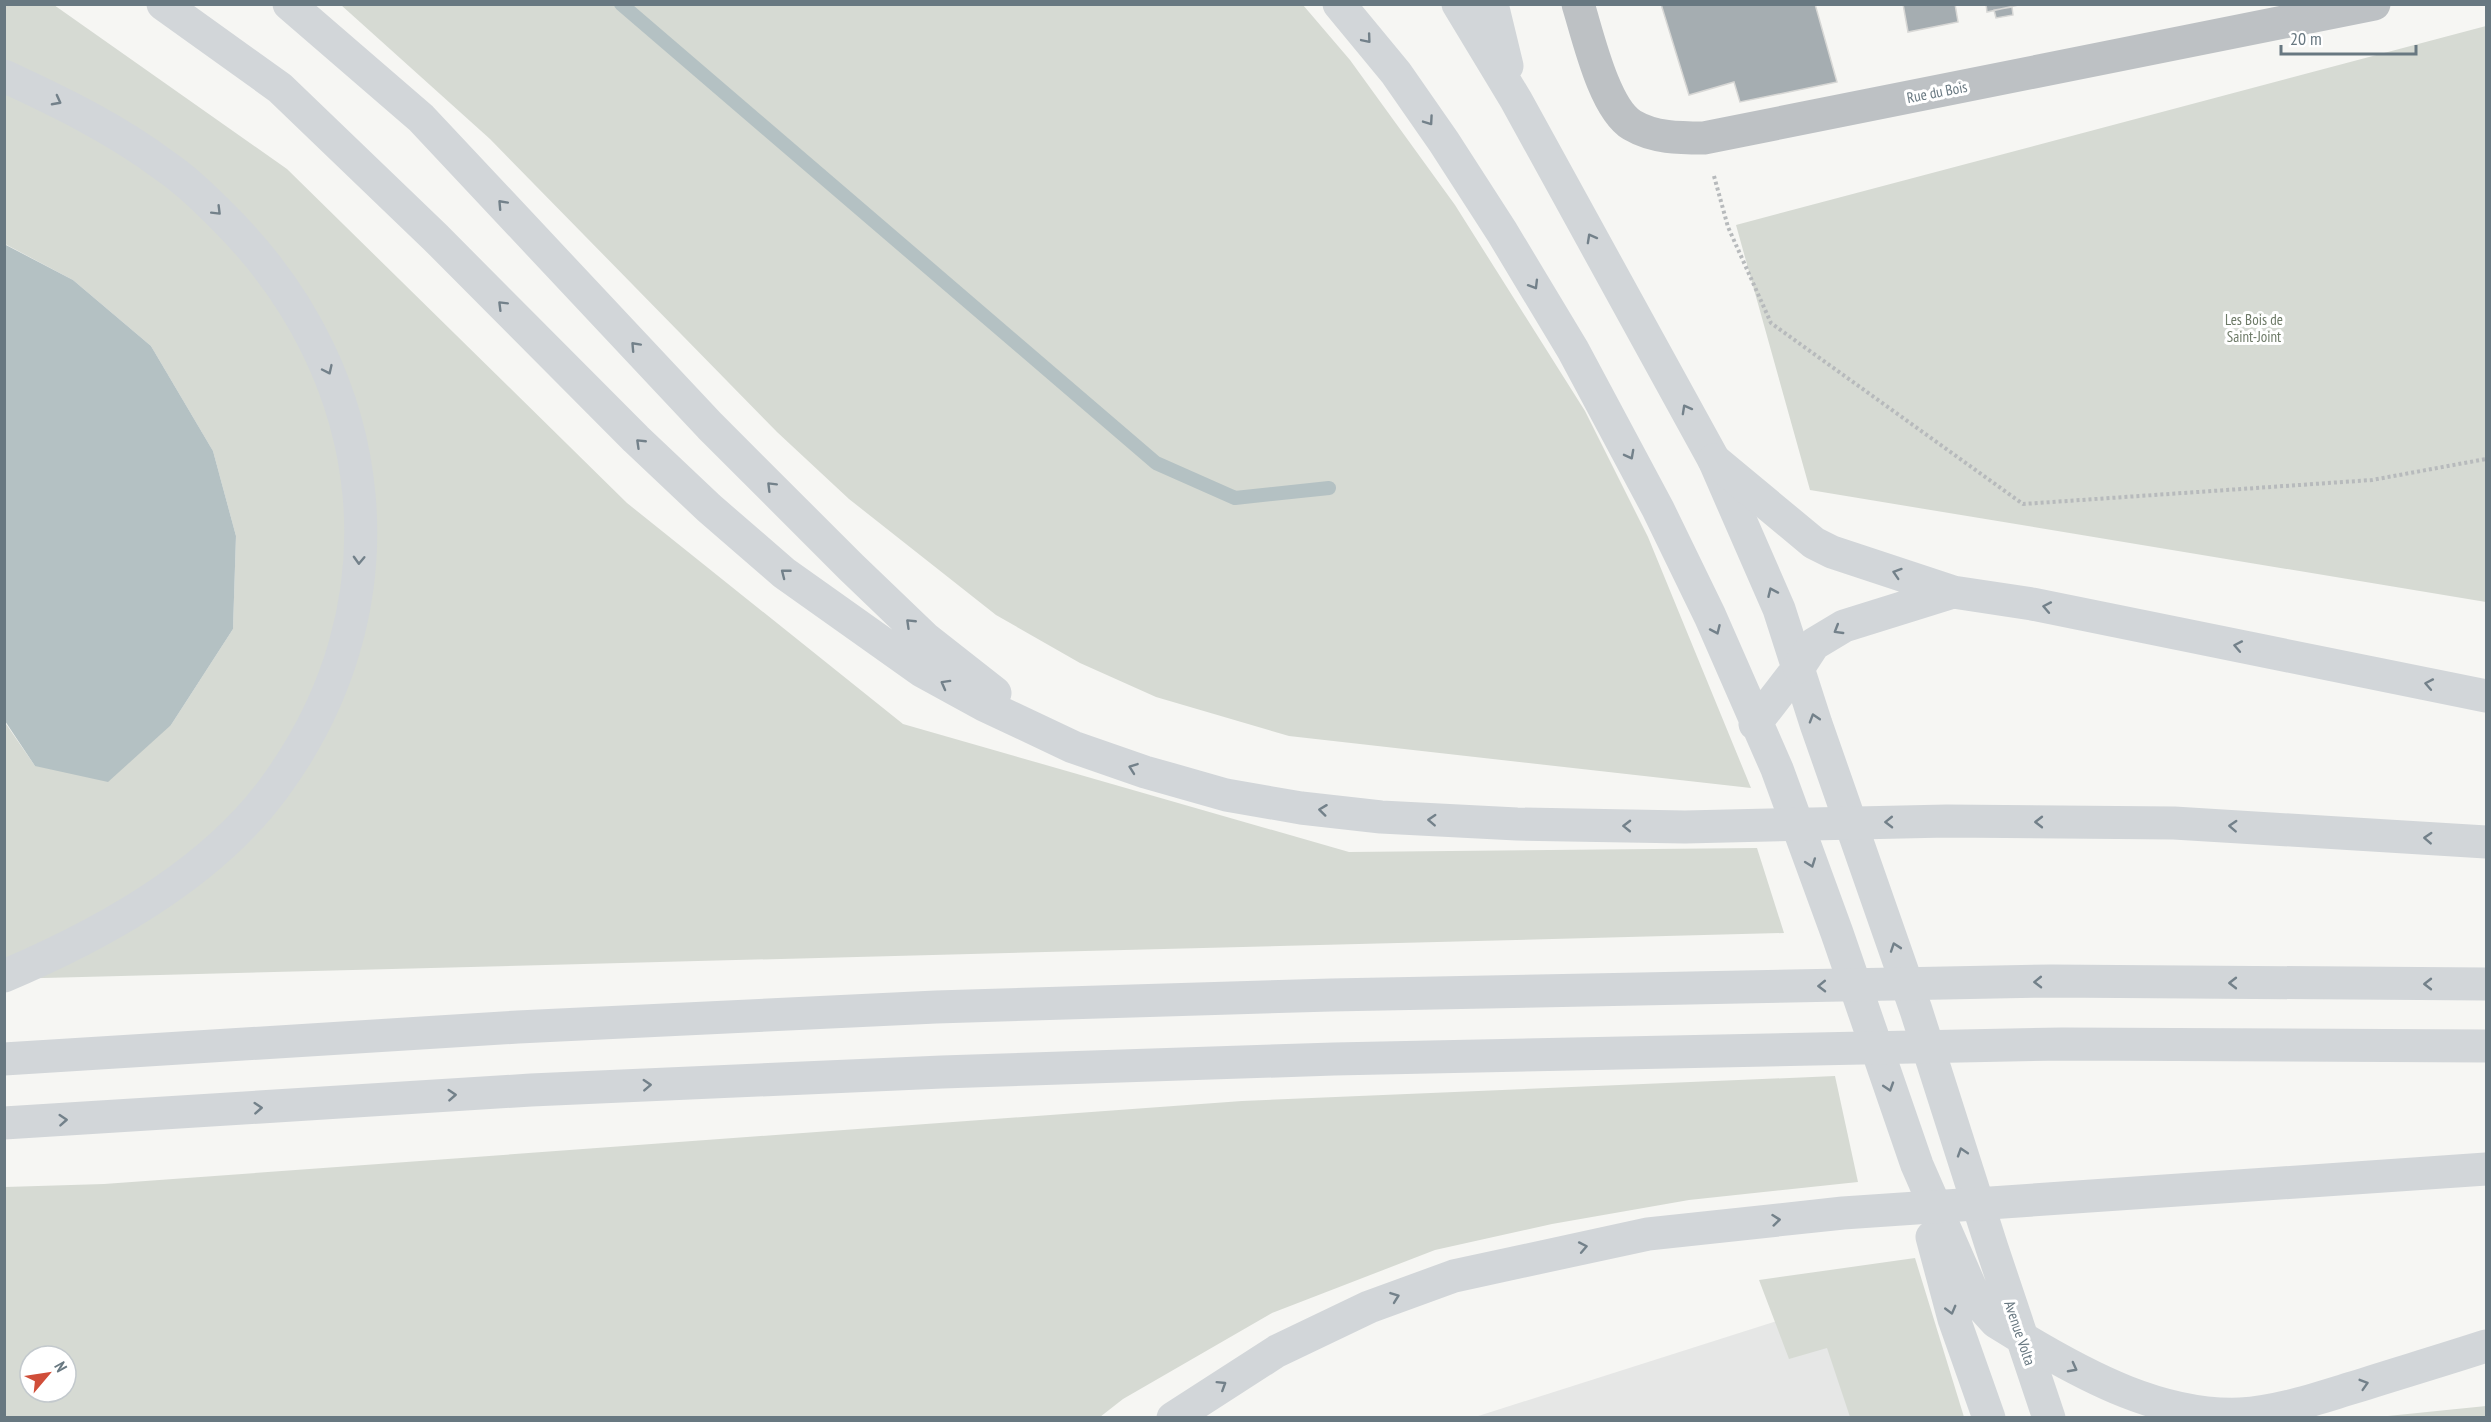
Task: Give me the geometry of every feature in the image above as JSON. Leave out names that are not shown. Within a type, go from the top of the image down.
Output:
[{"type":"main road","points":[[164,4],[280,88],[435,237],[636,439],[709,508],[784,573],[922,671],[984,705],[1073,747],[1145,772],[1227,795],[1301,808],[1381,817],[1517,824],[1685,827],[1947,821],[2174,823],[2487,842]]},
{"type":"main road","points":[[289,4],[421,118],[710,426],[909,622],[977,680],[1073,747]]},
{"type":"main road","points":[[1339,4],[1396,73],[1444,142],[1573,350],[1658,509],[1713,624],[1755,724],[1777,769],[1852,974],[1946,1252],[1954,1319],[1989,1418]]},
{"type":"main road","points":[[1458,4],[1516,100]]},
{"type":"main road","points":[[1492,4],[1516,100]]},
{"type":"main road","points":[[4,76],[48,96],[107,128],[166,166],[205,199],[245,239],[278,280],[310,331],[335,384],[353,445],[361,507],[358,578],[350,628],[331,688],[304,742],[273,790],[227,840],[174,884],[115,921],[46,958],[4,976]]},
{"type":"main road","name":"Avenue Volta","points":[[1516,100],[1714,460],[1779,609],[1831,767],[1916,1010],[2049,1418]]},
{"type":"main road","points":[[1714,460],[1814,543],[1832,552],[1953,592],[2032,604],[2487,696]]},
{"type":"main road","points":[[1755,724],[1814,644],[1844,626],[1953,592]]},
{"type":"main road","points":[[4,1059],[518,1027],[960,1006],[1331,995],[2039,982],[2487,984]]},
{"type":"main road","points":[[4,1124],[543,1090],[942,1072],[1334,1059],[2062,1044],[2487,1046]]},
{"type":"main road","points":[[1173,1418],[1277,1351],[1369,1307],[1454,1276],[1647,1234],[1843,1213],[2487,1169]]},
{"type":"main road","points":[[1946,1252],[1976,1300],[1996,1322],[2073,1369],[2168,1405],[2205,1412],[2239,1414],[2300,1409],[2487,1346]]},
{"type":"street","name":"Rue du Bois","points":[[1578,4],[1608,99],[1631,125],[1665,137],[1704,138],[2374,4]]},
{"type":"path","points":[[1704,138],[1728,227],[1771,323],[2023,504],[2372,480],[2487,459]]},
{"type":"shaded area","points":[[4,244],[73,280],[151,346],[213,451],[236,536],[233,629],[171,725],[108,782],[35,766],[5,721]]},
{"type":"shaded area","points":[[1893,1284],[1945,1418],[1472,1418]]},
{"type":"green space","points":[[5,5],[54,5],[287,169],[627,503],[903,724],[1349,852],[1757,848],[1784,933],[5,979],[4,721],[35,766],[171,725],[233,629],[236,536],[213,451],[151,346],[73,280],[5,244]]},
{"type":"green space","points":[[341,5],[1303,5],[1350,60],[1455,205],[1585,411],[1648,537],[1751,788],[1289,736],[1156,697],[1080,663],[996,615],[849,499],[777,432],[490,139]]},
{"type":"green space","name":"Les Bois de Saint-Joint","points":[[2486,26],[2486,602],[1810,490],[1736,225]]},
{"type":"green space","points":[[1835,1076],[1858,1182],[1689,1200],[1552,1224],[1435,1250],[1272,1313],[1123,1399],[1100,1417],[5,1417],[5,1187],[104,1184],[1242,1101]]},
{"type":"green space","points":[[1915,1258],[1964,1417],[1850,1417],[1827,1348],[1789,1359],[1759,1280]]},
{"type":"green space","points":[[2486,1406],[2486,1417],[2378,1417]]},
{"type":"building","points":[[1661,4],[1815,4],[1837,82],[1740,102],[1734,82],[1689,95]]},
{"type":"building","points":[[1903,4],[1955,4],[1958,22],[1908,32]]},
{"type":"building","points":[[1986,4],[2023,4],[1987,12]]},
{"type":"building","points":[[2012,7],[2013,15],[1996,18],[1994,10]]},
{"type":"waterway","points":[[621,4],[1156,463],[1235,498],[1329,488]]}]
